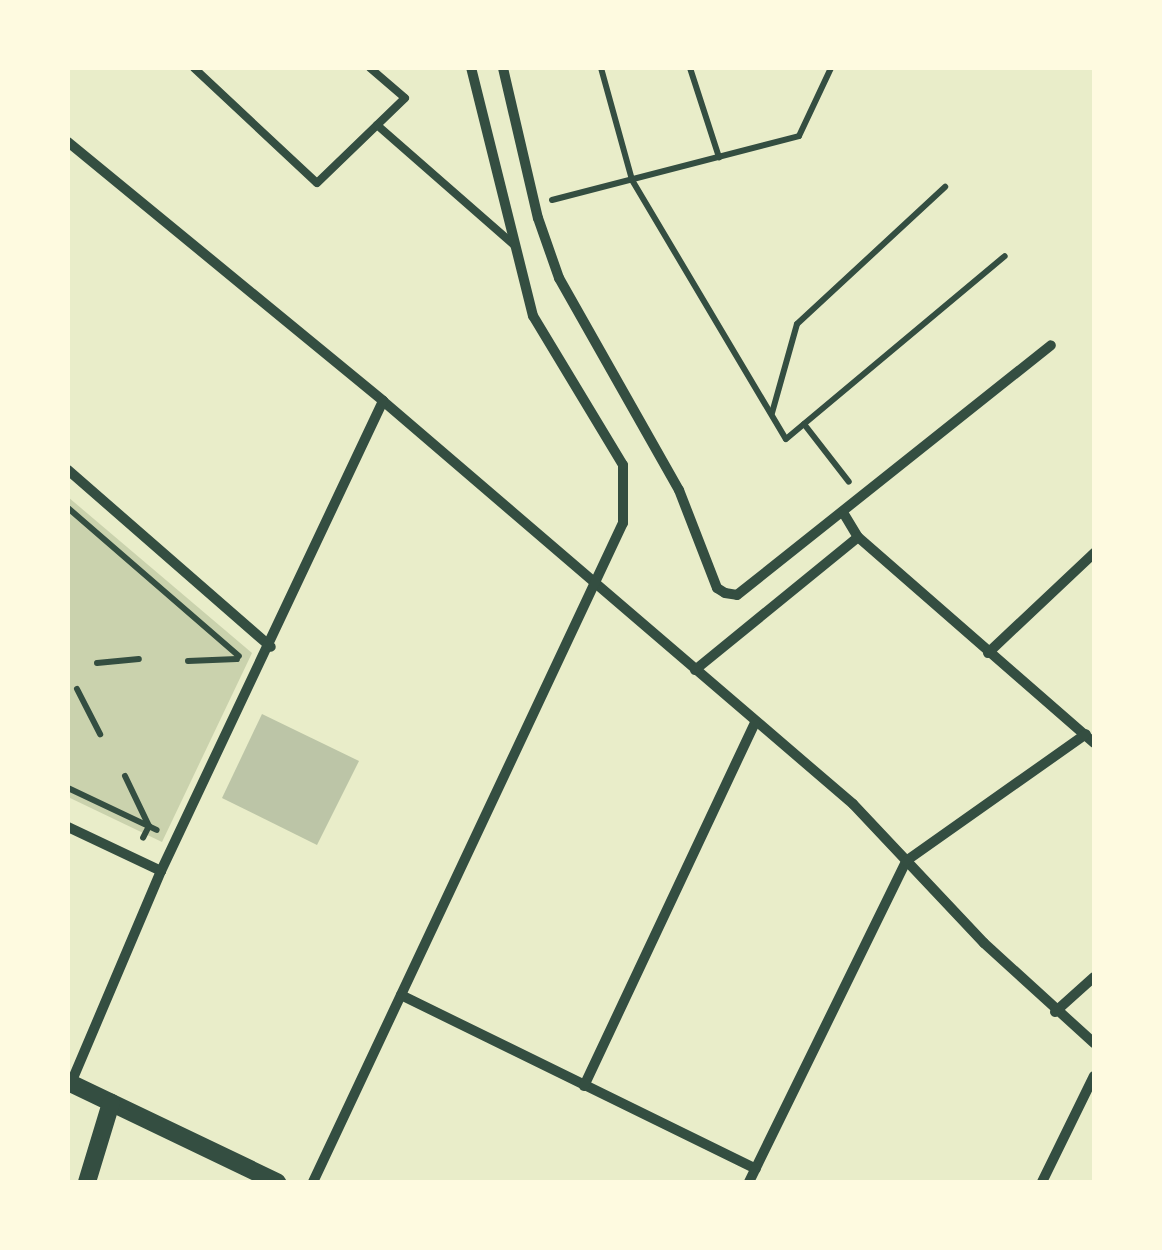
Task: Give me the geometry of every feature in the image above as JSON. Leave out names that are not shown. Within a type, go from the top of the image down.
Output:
[{"type":"street","points":[[314,1182],[592,580],[623,523],[622,465],[533,316],[471,68]]},
{"type":"street","points":[[502,68],[534,205],[559,278],[679,490],[717,588],[737,595],[844,514],[1051,345]]},
{"type":"street","points":[[68,142],[383,400],[885,832],[906,860],[1054,1012],[1094,1043]]},
{"type":"street","points":[[277,1182],[69,1083],[162,871],[271,647],[383,400]]},
{"type":"street","points":[[68,470],[271,647]]},
{"type":"street","points":[[844,514],[858,536],[1094,743]]},
{"type":"street","points":[[695,670],[858,536]]},
{"type":"street","points":[[988,653],[1094,553]]},
{"type":"street","points":[[584,1086],[755,722]]},
{"type":"street","points":[[749,1182],[906,860],[1086,734]]},
{"type":"street","points":[[68,827],[162,871]]},
{"type":"street","points":[[1054,1012],[1094,977]]},
{"type":"street","points":[[401,995],[756,1169]]},
{"type":"street","points":[[1042,1182],[1094,1076]]},
{"type":"street","points":[[87,1182],[112,1103]]},
{"type":"lane","points":[[194,68],[317,183],[405,98],[370,68]]},
{"type":"lane","points":[[377,124],[514,246]]},
{"type":"path","points":[[600,68],[632,180],[786,439],[1004,256]]},
{"type":"path","points":[[690,68],[719,157]]},
{"type":"path","points":[[534,205],[799,136],[831,68]]},
{"type":"path","points":[[772,414],[798,324],[944,187]]},
{"type":"path","points":[[804,424],[862,499]]},
{"type":"path","points":[[68,508],[260,670]]},
{"type":"path","points":[[188,661],[242,658]]},
{"type":"path","points":[[233,676],[242,658]]},
{"type":"path","points":[[97,663],[139,659]]},
{"type":"path","points":[[76,690],[100,734]]},
{"type":"path","points":[[124,776],[149,826]]},
{"type":"path","points":[[68,788],[159,831],[167,814]]},
{"type":"path","points":[[133,858],[149,826]]},
{"type":"green space","points":[[68,497],[252,653],[162,842],[68,797]]},
{"type":"building","points":[[262,714],[359,761],[317,845],[222,798]]}]
